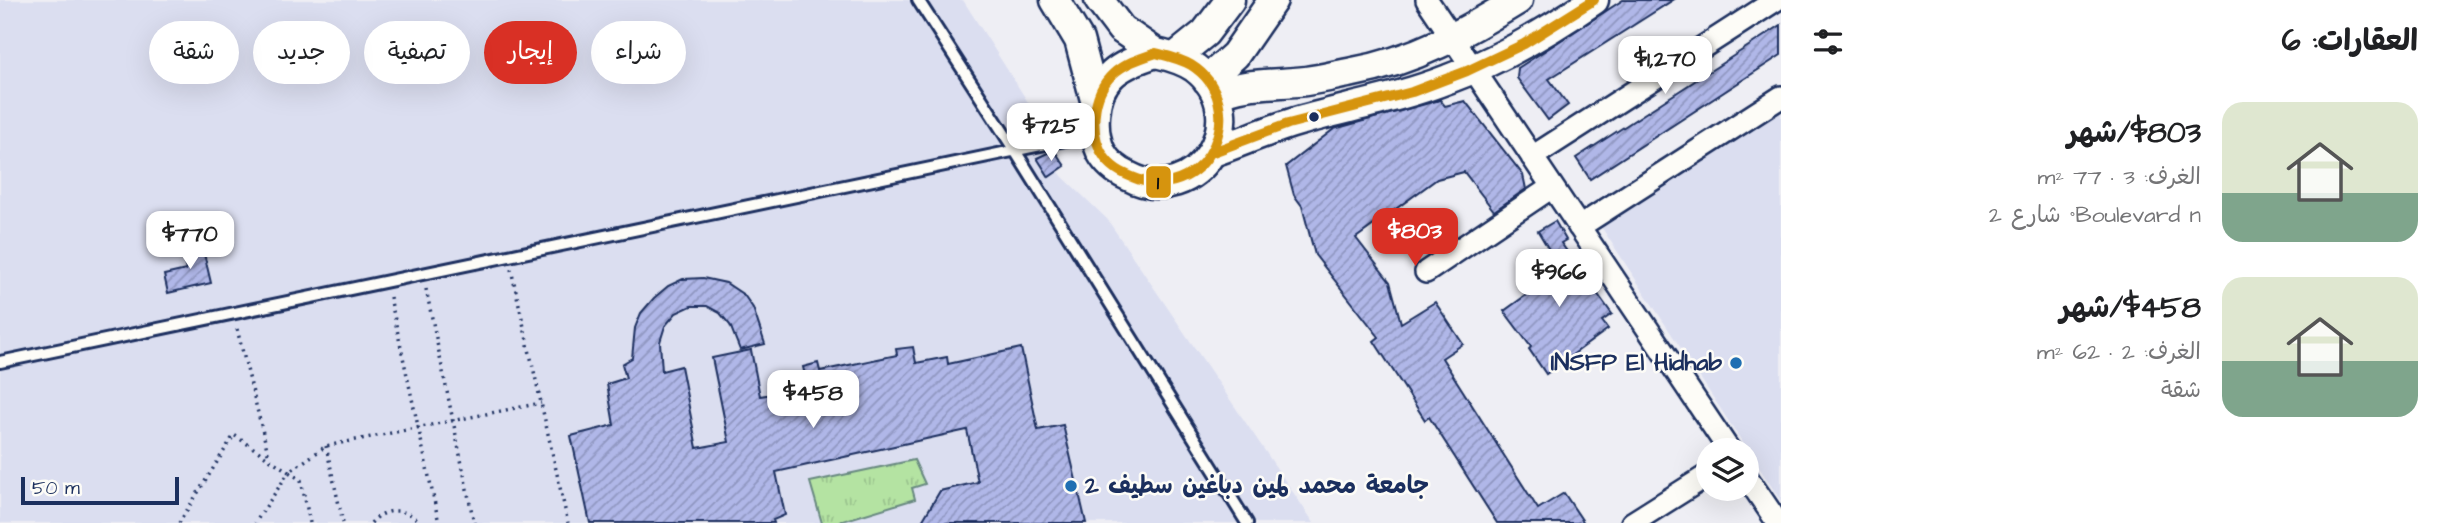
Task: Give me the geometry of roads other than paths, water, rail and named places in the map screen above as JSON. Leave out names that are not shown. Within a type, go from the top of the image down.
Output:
[{"type":"main road","points":[[1055,0],[1079,40],[1096,100],[1094,134],[1102,155],[1117,171],[1137,181],[1158,184],[1180,180],[1199,169],[1213,152],[1221,131],[1222,113],[1212,87],[1194,67],[1165,55],[1121,29],[1099,0]]},
{"type":"main road","points":[[1096,100],[1104,83],[1117,69],[1134,60],[1165,55],[1205,33],[1230,0]]},
{"type":"main road","points":[[1212,87],[1273,0]]},
{"type":"main road","points":[[1212,87],[1305,81],[1356,72],[1415,56],[1518,0]]},
{"type":"main road","points":[[1213,152],[1296,122],[1401,96],[1472,69],[1497,59],[1594,0]]},
{"type":"street","points":[[1427,0],[1721,438]]},
{"type":"street","points":[[1532,157],[1776,0]]},
{"type":"street","points":[[1579,227],[1781,97]]},
{"type":"street","points":[[1426,272],[1552,187]]},
{"type":"street","points":[[1632,523],[1696,483]]},
{"type":"street","points":[[1759,495],[1778,523]]},
{"type":"lane","points":[[918,0],[1247,523]]},
{"type":"lane","points":[[0,362],[1094,134]]},
{"type":"place","name":"INSFP El Hidhab","points":[[1736,363]]},
{"type":"place","name":"جامعة محمد لمين دباغين سطيف 2","points":[[1071,486]]}]
